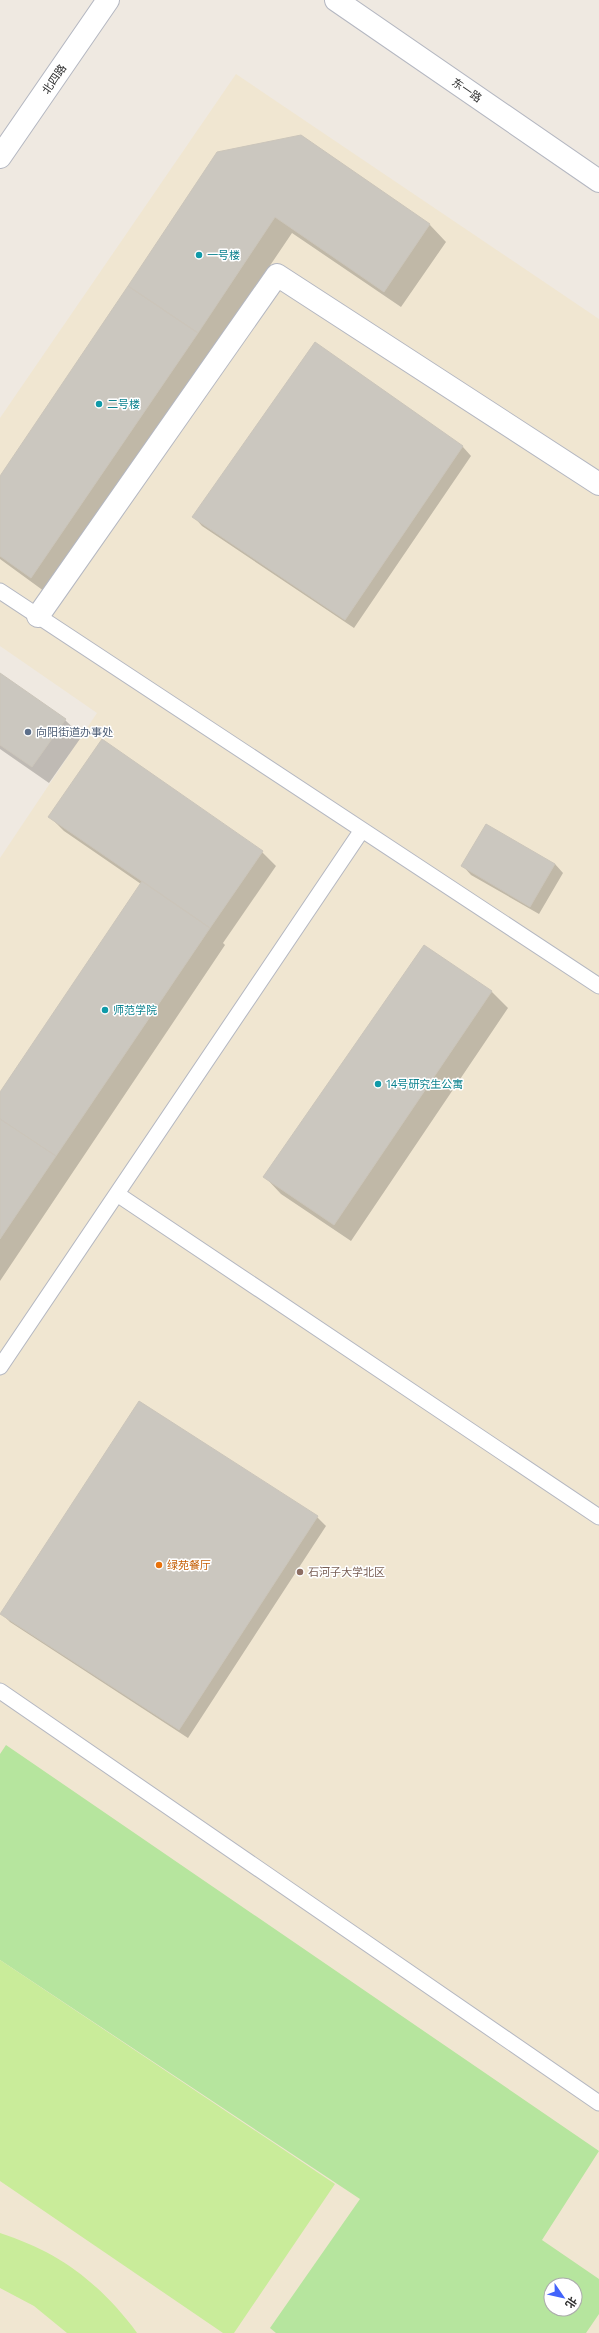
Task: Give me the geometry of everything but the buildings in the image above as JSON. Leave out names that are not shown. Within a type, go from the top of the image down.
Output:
[{"type":"street","name":"北四路","points":[[0,157],[108,0]]},
{"type":"street","name":"东一路","points":[[336,0],[599,181]]},
{"type":"street","points":[[38,616],[277,275],[599,484]]},
{"type":"lane","points":[[0,591],[599,986]]},
{"type":"lane","points":[[0,1367],[362,830]]},
{"type":"lane","points":[[117,1194],[599,1517]]},
{"type":"lane","points":[[0,1691],[599,2103]]},
{"type":"shaded area","name":"石河子大学北区","points":[[236,74],[599,319],[599,2333],[0,2333],[0,858],[97,713],[0,646],[0,418]]},
{"type":"green space","points":[[6,1745],[599,2151],[542,2240],[599,2279],[599,2314],[586,2333],[276,2333],[270,2328],[360,2199],[0,1960],[0,1754]]},
{"type":"green space","points":[[0,1960],[335,2184],[234,2333],[223,2333],[0,2181]]},
{"type":"green space","points":[[0,2233],[49,2253],[77,2271],[116,2307],[137,2333],[67,2333],[34,2306],[0,2288]]},
{"type":"place","name":"一号楼","points":[[199,255]]},
{"type":"place","name":"二号楼","points":[[99,404]]},
{"type":"place","name":"向阳街道办事处","points":[[28,732]]},
{"type":"place","name":"师范学院","points":[[105,1010]]},
{"type":"place","name":"14号研究生公寓","points":[[378,1084]]},
{"type":"place","name":"绿苑餐厅","points":[[159,1565]]},
{"type":"place","name":"石河子大学北区","points":[[300,1572]]}]
